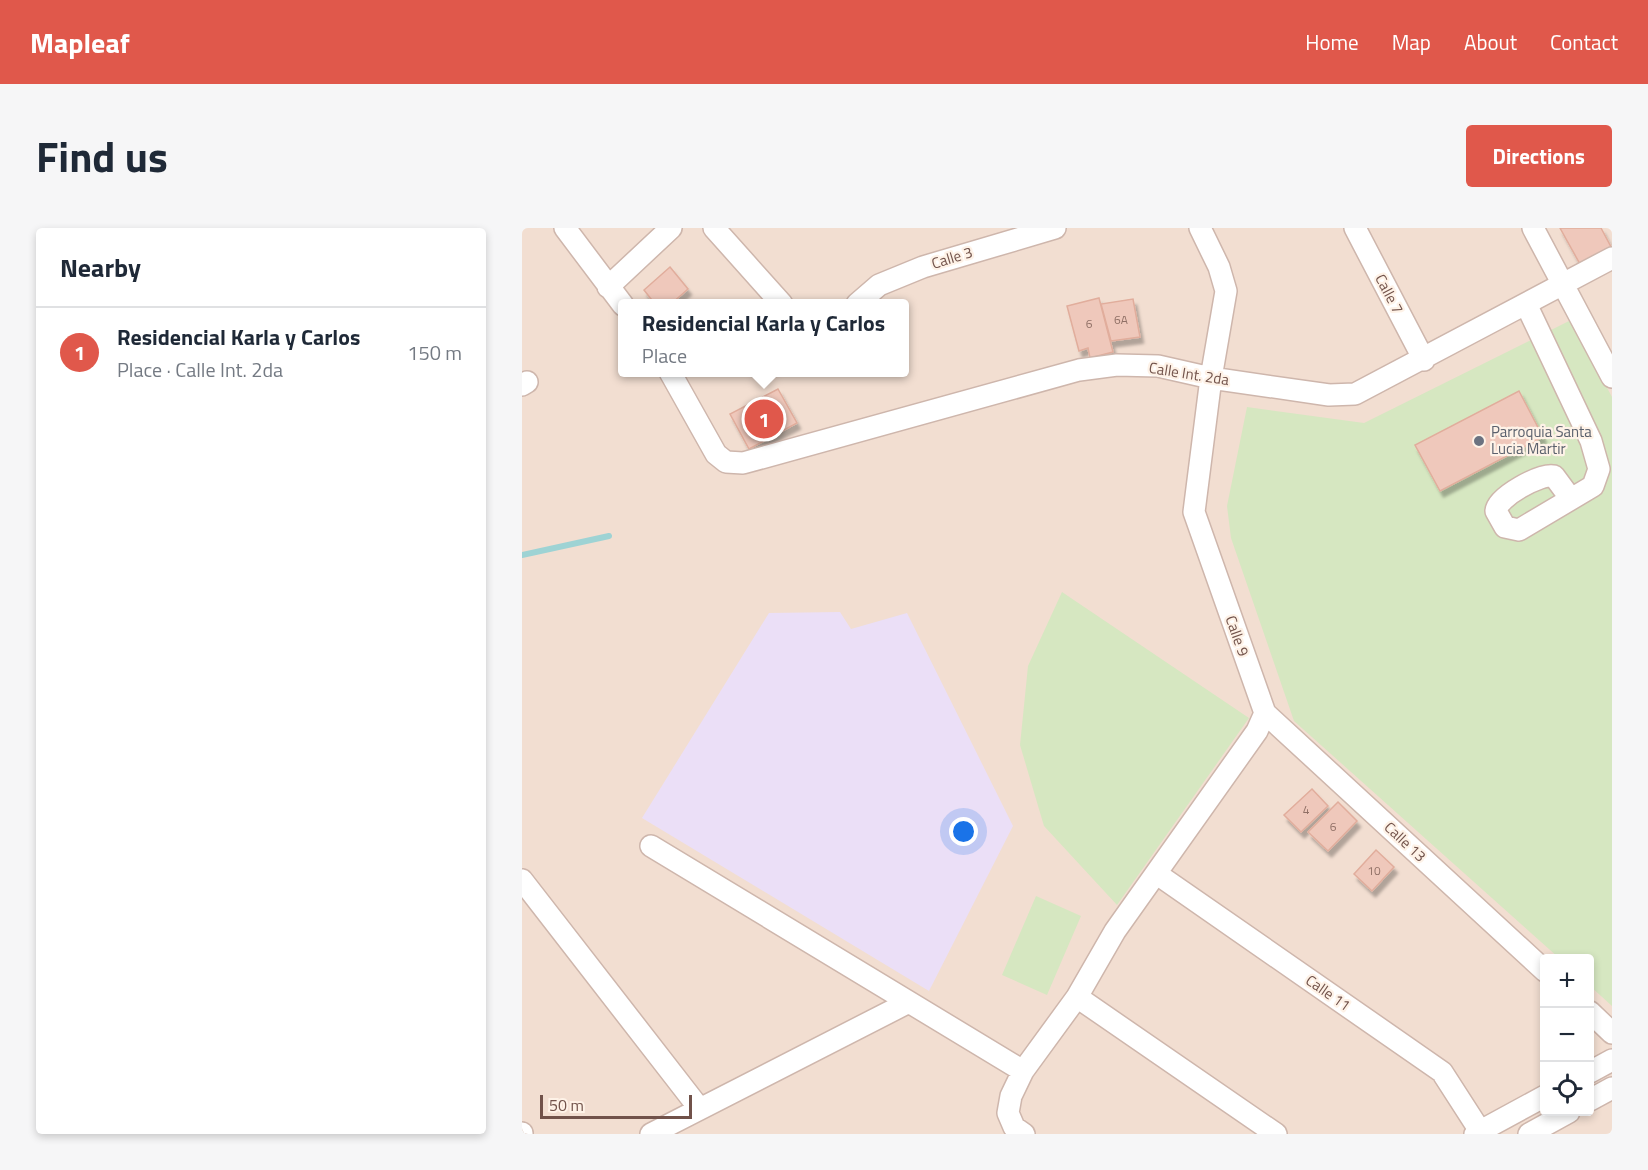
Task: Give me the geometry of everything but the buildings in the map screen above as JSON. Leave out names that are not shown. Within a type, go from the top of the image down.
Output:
[{"type":"street","points":[[565,228],[618,299]]},
{"type":"street","points":[[608,287],[671,228]]},
{"type":"street","points":[[714,228],[778,299]]},
{"type":"street","name":"Calle 3","points":[[862,299],[879,285],[922,267],[1054,228]]},
{"type":"street","name":"Calle 9","points":[[1200,228],[1219,267],[1226,291],[1211,378],[1194,512],[1265,713]]},
{"type":"street","name":"Calle 7","points":[[1354,228],[1424,360]]},
{"type":"street","points":[[1533,228],[1612,377]]},
{"type":"street","name":"Calle Int. 2da","points":[[673,377],[716,454],[726,462],[743,463],[1078,370],[1117,365],[1158,366],[1211,378],[1329,395],[1355,394],[1424,360],[1612,258]]},
{"type":"street","points":[[1526,304],[1596,455],[1598,479],[1593,486],[1571,499]]},
{"type":"street","points":[[1024,1134],[1014,1126],[1008,1113],[1011,1096],[1023,1071],[1077,997],[1115,931],[1257,731],[1265,713]]},
{"type":"street","name":"Calle 13","points":[[1265,713],[1540,965]]},
{"type":"street","points":[[651,846],[1023,1071]]},
{"type":"street","name":"Calle 11","points":[[1157,874],[1442,1071],[1477,1133]]},
{"type":"street","points":[[522,880],[699,1108]]},
{"type":"street","points":[[1077,997],[1276,1134]]},
{"type":"street","points":[[651,1134],[909,1002]]},
{"type":"street","points":[[1594,1016],[1612,1033]]},
{"type":"street","points":[[1594,1070],[1612,1060]]},
{"type":"street","points":[[1594,1098],[1612,1088]]},
{"type":"street","points":[[1477,1133],[1540,1099]]},
{"type":"street","points":[[1529,1134],[1562,1116]]},
{"type":"shaded area","points":[[522,228],[1612,228],[1612,1134],[522,1134]]},
{"type":"shaded area","points":[[840,612],[851,629],[907,613],[1013,826],[929,991],[642,818],[769,613]]},
{"type":"green space","points":[[1571,320],[1612,397],[1612,1006],[1594,990],[1594,954],[1555,954],[1294,721],[1231,538],[1227,506],[1247,407],[1364,423]]},
{"type":"green space","points":[[1062,592],[1249,718],[1117,905],[1044,826],[1020,745],[1028,666]]},
{"type":"green space","points":[[1036,896],[1081,916],[1047,995],[1002,975]]},
{"type":"waterway","points":[[522,555],[609,536]]},
{"type":"place","name":"Residencial Karla y Carlos","points":[[764,419]]},
{"type":"place","name":"Parroquia Santa Lucia Martir","points":[[1479,441]]}]
